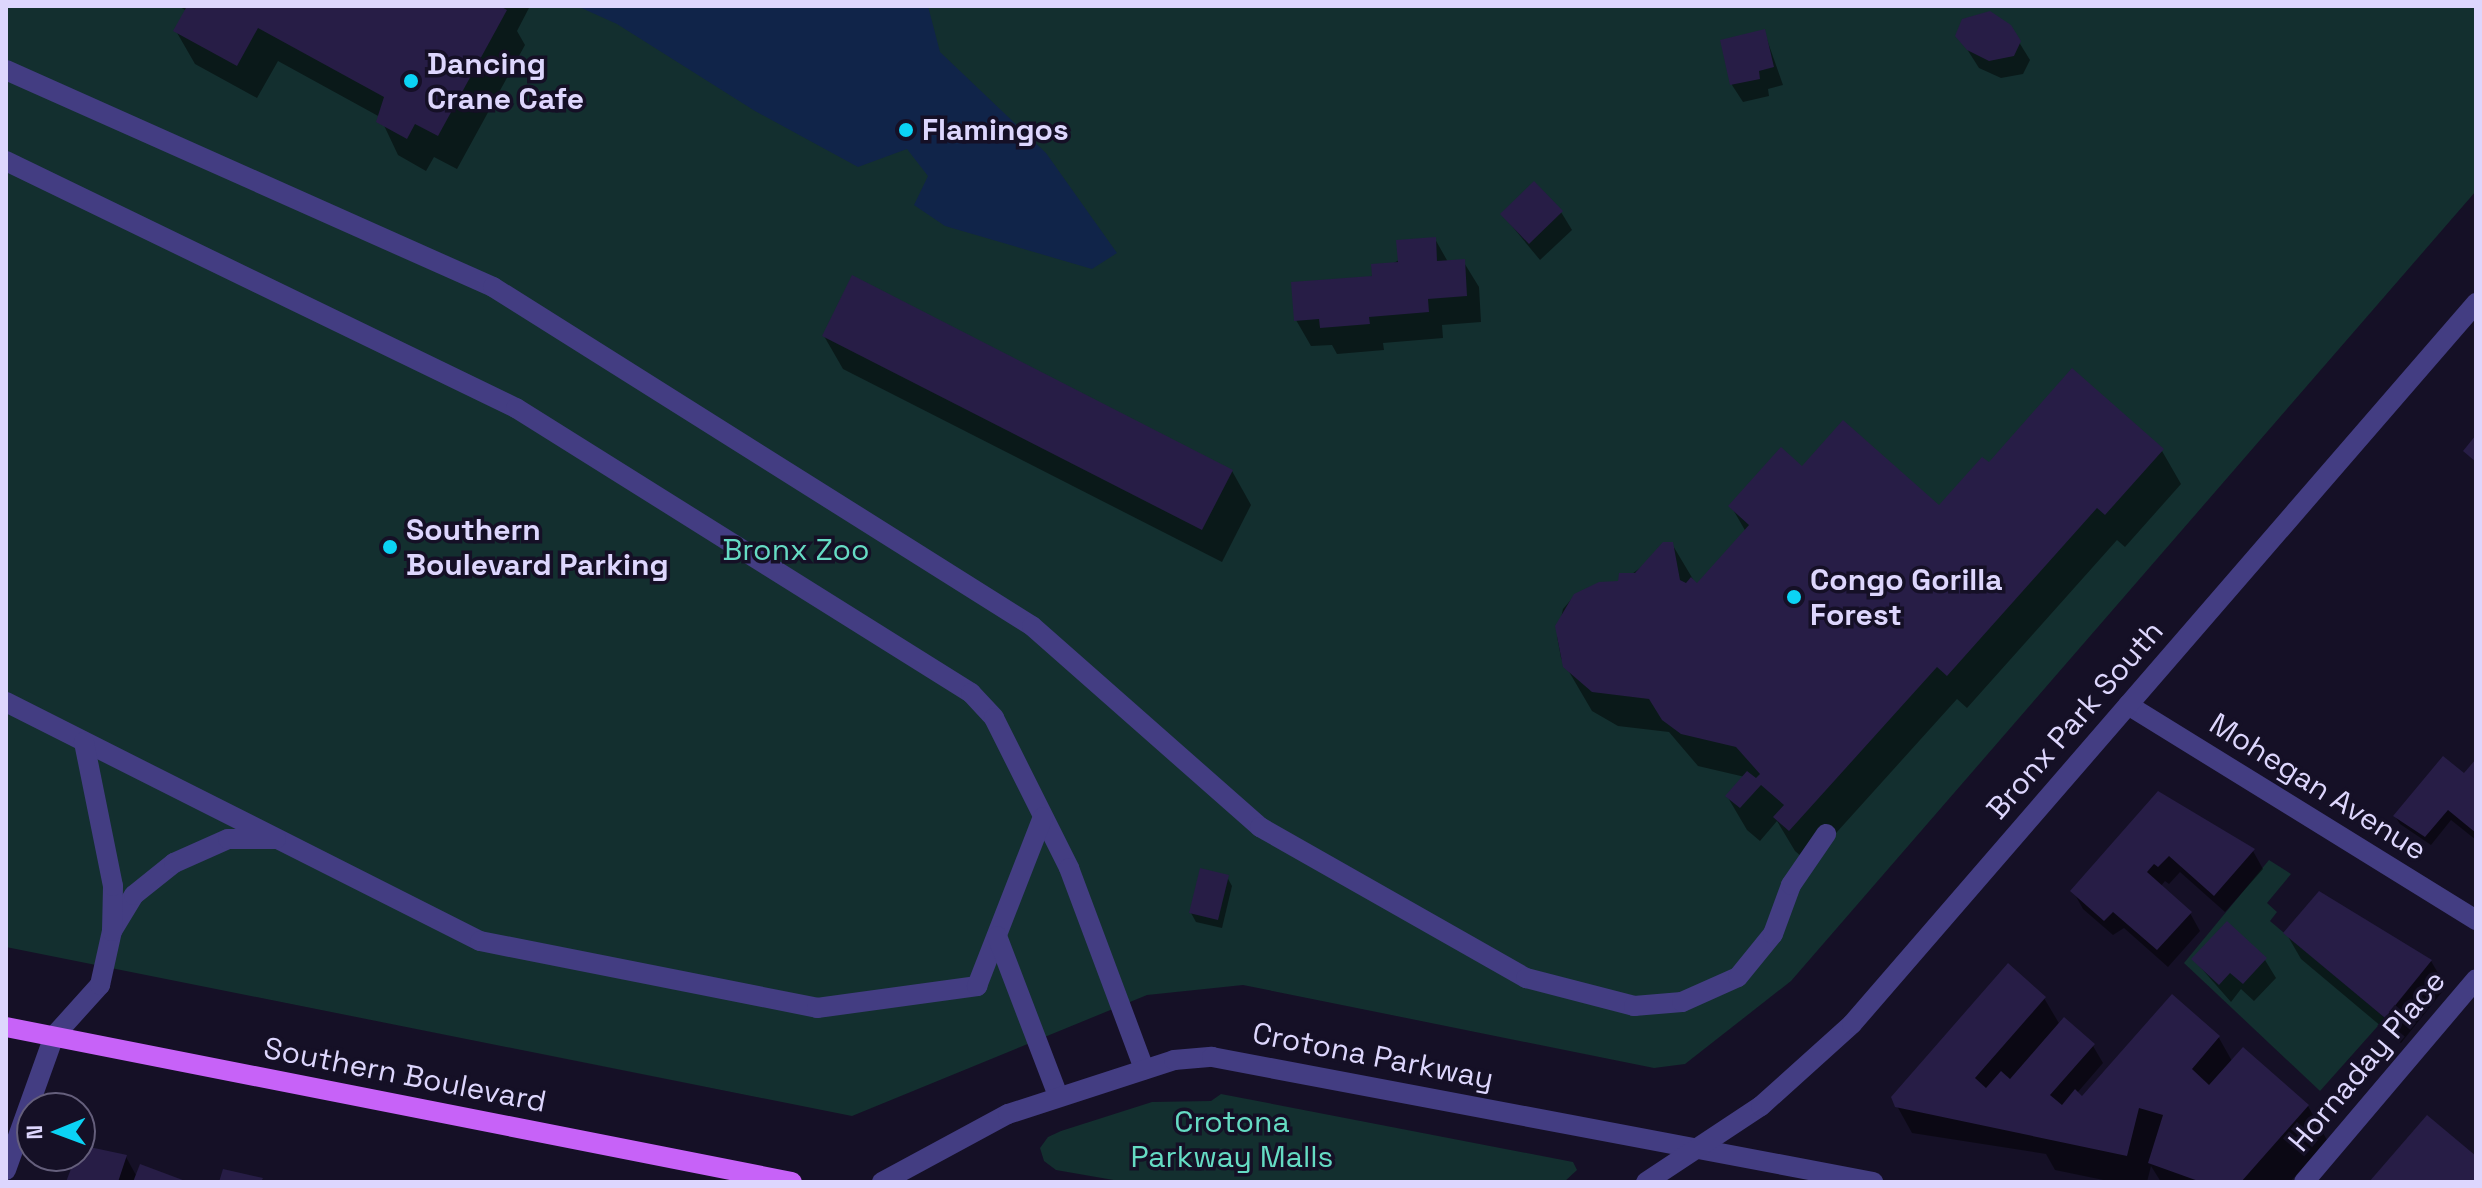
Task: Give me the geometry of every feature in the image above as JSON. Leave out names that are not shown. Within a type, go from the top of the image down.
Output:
[{"type":"main road","name":"Southern Boulevard","points":[[6,1027],[792,1182]]},
{"type":"street","points":[[6,70],[493,287],[1032,626],[1260,827],[1526,978],[1634,1006],[1682,1002],[1738,977],[1773,934],[1791,885],[1826,834]]},
{"type":"street","points":[[6,161],[516,408],[971,693],[994,718],[1069,868],[1144,1069]]},
{"type":"street","name":"Bronx Park South","points":[[1646,1182],[1693,1148],[1761,1106],[1852,1024],[2476,303]]},
{"type":"street","points":[[6,702],[480,941],[817,1008],[977,986],[1043,817]]},
{"type":"street","name":"Mohegan Avenue","points":[[2128,705],[2476,920]]},
{"type":"street","points":[[6,1170],[54,1036],[100,985],[112,931],[111,872],[84,742]]},
{"type":"street","points":[[112,931],[134,895],[174,863],[228,839],[279,839]]},
{"type":"street","points":[[997,936],[1058,1096]]},
{"type":"street","name":"Hornaday Place","points":[[2304,1182],[2476,979]]},
{"type":"street","name":"Crotona Parkway","points":[[882,1182],[1008,1114],[1144,1069],[1212,1057],[1873,1182]]},
{"type":"green space","name":"Bronx Zoo","points":[[6,6],[2476,6],[2476,191],[1791,981],[1685,1064],[1654,1068],[1243,985],[1147,995],[852,1116],[6,947]]},
{"type":"green space","points":[[2269,860],[2291,874],[2267,903],[2277,912],[2270,921],[2385,1018],[2320,1091],[2184,963]]},
{"type":"green space","name":"Crotona Parkway Malls","points":[[1221,1094],[1573,1162],[1577,1170],[1564,1182],[1125,1182],[1056,1170],[1044,1161],[1040,1148],[1048,1137],[1061,1131],[1152,1102],[1211,1101]]},
{"type":"water","name":"Flamingos","points":[[577,6],[928,6],[940,52],[1046,153],[1117,253],[1092,269],[945,226],[914,205],[928,176],[907,149],[858,167],[755,111],[617,24]]},
{"type":"building","name":"Dancing Crane Cafe","points":[[187,6],[500,6],[507,10],[438,136],[415,124],[407,139],[376,122],[384,97],[258,28],[237,66],[173,31]]},
{"type":"building","points":[[1990,11],[2011,25],[2021,41],[2014,56],[1989,61],[1967,50],[1955,36],[1962,19]]},
{"type":"building","points":[[1765,29],[1774,67],[1759,71],[1760,79],[1730,85],[1720,40]]},
{"type":"building","points":[[1534,181],[1563,211],[1529,244],[1500,214]]},
{"type":"building","points":[[1436,237],[1437,261],[1465,259],[1467,296],[1428,299],[1429,312],[1369,317],[1370,324],[1320,328],[1319,319],[1294,321],[1291,282],[1372,276],[1371,264],[1398,262],[1396,240]]},
{"type":"building","points":[[852,275],[1233,470],[1202,530],[822,336]]},
{"type":"building","name":"Congo Gorilla Forest","points":[[2072,368],[2164,449],[2105,515],[2097,508],[1947,676],[1937,667],[1789,831],[1773,817],[1784,805],[1761,785],[1740,808],[1725,796],[1747,771],[1756,778],[1760,774],[1736,747],[1681,734],[1662,720],[1649,699],[1592,692],[1563,667],[1555,626],[1574,594],[1599,582],[1618,581],[1619,573],[1635,573],[1663,542],[1673,542],[1680,580],[1686,583],[1691,577],[1697,583],[1749,525],[1728,506],[1781,447],[1802,466],[1843,420],[1939,505],[1982,457],[1989,462]]},
{"type":"building","points":[[2476,435],[2476,462],[2463,451]]},
{"type":"building","points":[[2443,756],[2464,773],[2476,759],[2476,833],[2448,810],[2425,837],[2393,816]]},
{"type":"building","points":[[2158,791],[2255,849],[2214,896],[2169,856],[2158,867],[2154,864],[2147,872],[2192,912],[2157,950],[2113,912],[2104,921],[2070,891]]},
{"type":"building","points":[[1200,868],[1229,875],[1218,920],[1189,913]]},
{"type":"building","points":[[2319,891],[2432,960],[2385,1018],[2283,933]]},
{"type":"building","points":[[2227,921],[2267,958],[2243,984],[2230,973],[2219,985],[2191,959]]},
{"type":"building","points":[[2008,963],[2046,997],[1975,1078],[1986,1088],[2001,1071],[2010,1079],[2064,1017],[2095,1044],[2050,1095],[2062,1105],[2075,1089],[2082,1096],[2172,994],[2220,1036],[2192,1069],[2209,1085],[2243,1047],[2309,1105],[2241,1182],[2201,1182],[2148,1163],[2163,1115],[2139,1108],[2127,1156],[1895,1107],[1891,1097]]},
{"type":"building","points":[[2427,1115],[2476,1156],[2476,1182],[2369,1182]]},
{"type":"building","points":[[96,1148],[127,1155],[118,1182],[66,1182],[70,1172],[96,1172]]},
{"type":"building","points":[[140,1164],[188,1182],[133,1182]]},
{"type":"building","points":[[223,1169],[263,1178],[261,1182],[219,1182]]},
{"type":"place","name":"Dancing Crane Cafe","points":[[411,81]]},
{"type":"place","name":"Flamingos","points":[[906,130]]},
{"type":"place","name":"Southern Boulevard Parking","points":[[390,547]]},
{"type":"place","name":"Congo Gorilla Forest","points":[[1794,597]]}]
